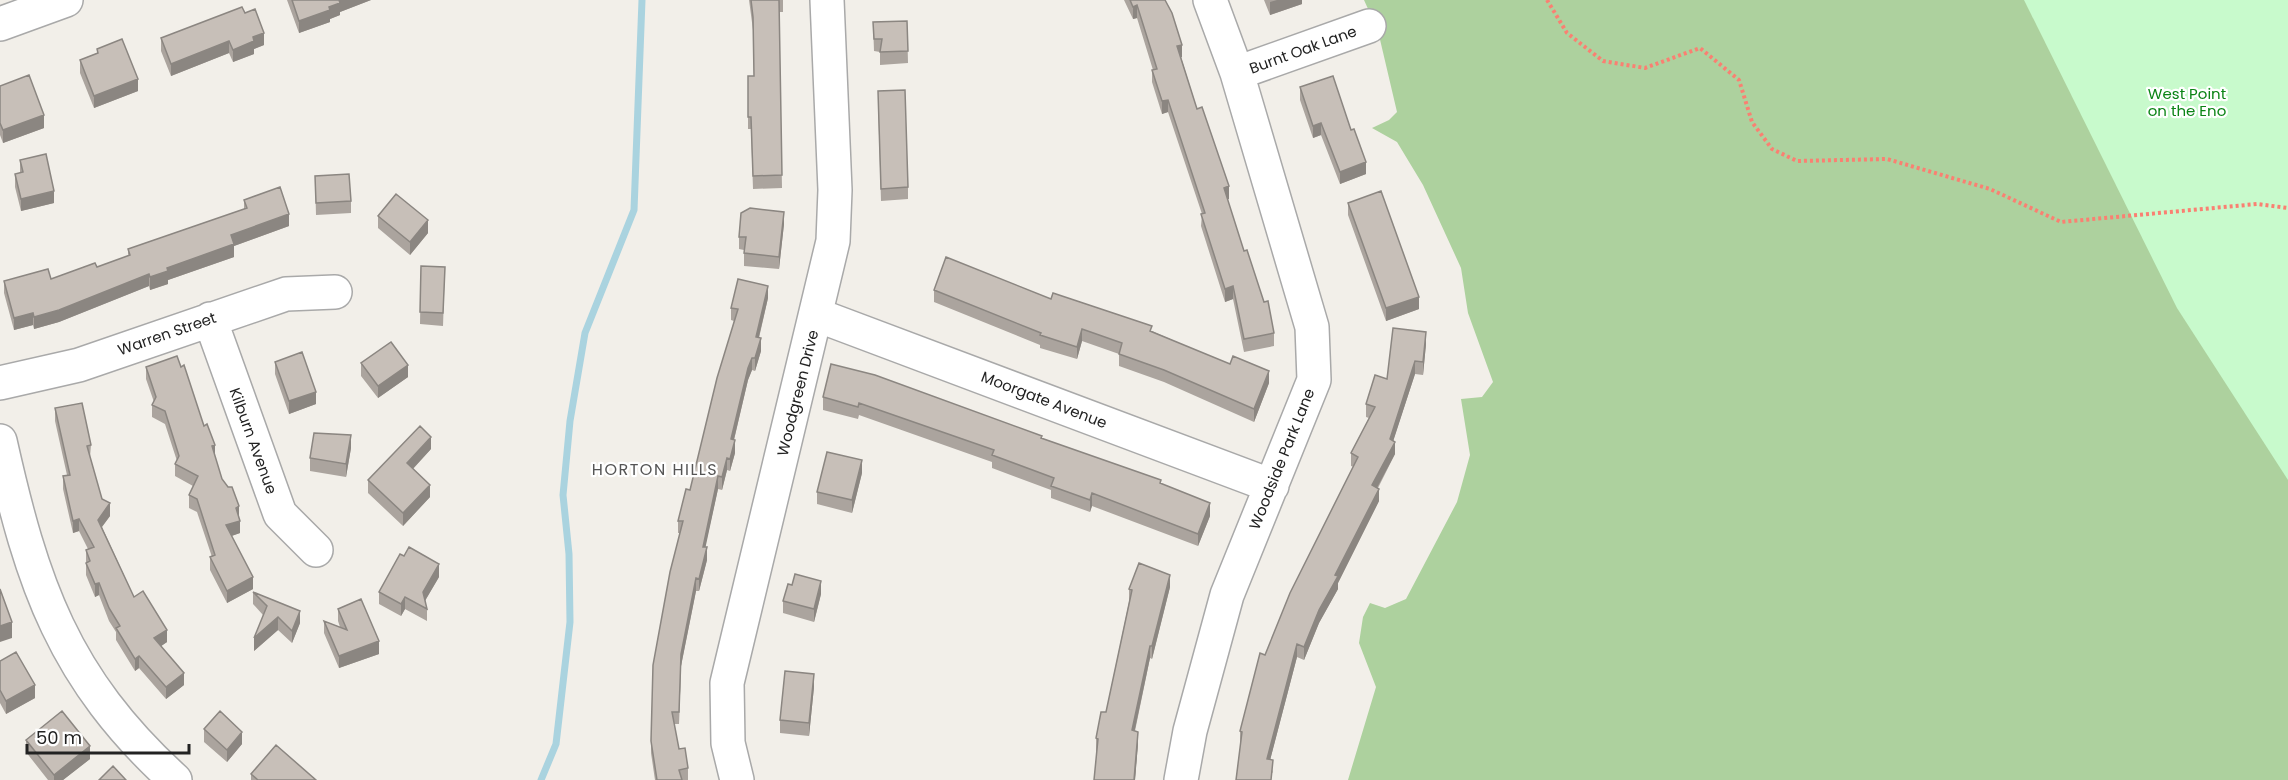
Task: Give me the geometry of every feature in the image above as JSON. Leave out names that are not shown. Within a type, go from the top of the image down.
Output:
[{"type":"street","points":[[0,24],[66,0]]},
{"type":"street","name":"Woodgreen Drive","points":[[737,780],[728,743],[727,683],[833,241],[835,200],[827,0]]},
{"type":"street","name":"Woodside Park Lane","points":[[1181,780],[1190,731],[1227,595],[1314,380],[1312,327],[1237,73],[1210,0]]},
{"type":"street","name":"Burnt Oak Lane","points":[[1237,73],[1369,26]]},
{"type":"street","name":"Warren Street","points":[[0,383],[79,365],[286,294],[335,292]]},
{"type":"street","name":"Moorgate Avenue","points":[[817,315],[1272,486]]},
{"type":"street","name":"Kilburn Avenue","points":[[210,319],[280,514],[316,550]]},
{"type":"street","points":[[0,441],[23,538],[58,630],[94,691],[128,735],[175,780]]},
{"type":"path","points":[[1547,0],[1567,33],[1603,61],[1645,68],[1700,48],[1739,80],[1752,122],[1772,149],[1797,161],[1887,159],[1990,189],[2061,222],[2257,204],[2288,208]]},
{"type":"green space","points":[[1364,0],[2288,0],[2288,780],[1348,780],[1376,687],[1359,643],[1363,617],[1370,603],[1385,608],[1406,599],[1457,502],[1470,455],[1461,399],[1482,397],[1493,382],[1468,313],[1461,268],[1423,185],[1397,142],[1372,128],[1389,120],[1397,112],[1378,31]]},
{"type":"green space","name":"West Point on the Eno","points":[[2024,0],[2288,0],[2288,480],[2177,308]]},
{"type":"building","points":[[292,0],[339,0],[340,3],[329,7],[330,10],[299,21]]},
{"type":"building","points":[[751,0],[779,0],[782,175],[753,176],[751,117],[748,117],[748,76],[754,76]]},
{"type":"building","points":[[1130,0],[1165,0],[1172,13],[1182,45],[1177,46],[1197,109],[1202,107],[1229,186],[1224,188],[1244,251],[1247,250],[1264,302],[1268,301],[1274,333],[1244,339],[1233,286],[1225,289],[1201,214],[1205,213],[1168,100],[1162,101],[1152,70],[1157,69],[1137,5],[1133,7]]},
{"type":"building","points":[[242,7],[245,13],[255,9],[264,33],[253,37],[254,41],[233,50],[229,41],[171,64],[161,38]]},
{"type":"building","points":[[907,21],[908,51],[880,52],[882,39],[874,39],[873,22]]},
{"type":"building","points":[[122,39],[138,79],[94,96],[80,60],[98,53],[97,49]]},
{"type":"building","points":[[29,75],[44,115],[3,130],[0,123],[0,86]]},
{"type":"building","points":[[1333,76],[1351,130],[1354,129],[1366,162],[1340,172],[1321,123],[1313,126],[1300,87]]},
{"type":"building","points":[[905,90],[908,187],[881,189],[878,91]]},
{"type":"building","points":[[46,154],[54,191],[21,199],[15,174],[23,172],[20,160]]},
{"type":"building","points":[[349,174],[351,201],[316,203],[315,176]]},
{"type":"building","points":[[280,187],[289,214],[231,235],[234,244],[167,268],[168,271],[150,277],[149,274],[59,310],[34,317],[33,313],[14,318],[4,281],[48,269],[51,279],[95,263],[97,267],[130,255],[128,249],[247,208],[244,200]]},
{"type":"building","points":[[1381,191],[1419,297],[1386,308],[1348,203]]},
{"type":"building","points":[[396,194],[428,220],[410,242],[378,216]]},
{"type":"building","points":[[750,208],[784,212],[779,257],[744,253],[746,237],[739,237],[741,213]]},
{"type":"building","points":[[946,257],[1051,299],[1053,293],[1152,326],[1150,331],[1230,364],[1233,356],[1269,371],[1254,409],[1164,370],[1119,354],[1122,343],[1082,329],[1077,347],[1040,335],[1041,333],[934,290]]},
{"type":"building","points":[[421,266],[445,267],[443,313],[420,312]]},
{"type":"building","points":[[738,279],[768,286],[756,337],[761,338],[755,358],[752,358],[748,368],[731,439],[735,440],[730,459],[727,458],[722,477],[718,476],[703,547],[707,547],[699,579],[696,578],[681,654],[679,712],[672,712],[679,749],[685,748],[688,768],[679,770],[682,780],[657,780],[651,741],[653,665],[670,572],[683,521],[678,521],[686,489],[690,490],[717,378],[738,309],[731,308]]},
{"type":"building","points":[[1393,328],[1426,332],[1423,362],[1415,361],[1390,439],[1395,442],[1372,485],[1379,489],[1335,575],[1338,576],[1319,610],[1304,647],[1297,644],[1267,759],[1273,760],[1271,780],[1236,780],[1242,732],[1240,731],[1260,653],[1265,655],[1290,593],[1358,457],[1351,453],[1375,407],[1366,404],[1375,375],[1387,379]]},
{"type":"building","points":[[391,342],[408,365],[378,386],[361,363]]},
{"type":"building","points":[[302,352],[316,392],[289,401],[275,362]]},
{"type":"building","points":[[177,356],[181,367],[184,365],[204,426],[207,424],[215,445],[212,446],[222,479],[228,487],[232,487],[239,506],[236,508],[240,521],[226,525],[253,577],[227,591],[210,557],[215,555],[197,499],[189,495],[198,476],[175,464],[179,456],[165,411],[152,405],[156,397],[146,367]]},
{"type":"building","points":[[831,364],[875,375],[1042,436],[1041,438],[1161,480],[1160,483],[1210,503],[1198,534],[1092,493],[1090,500],[1051,486],[1054,478],[992,455],[994,450],[859,403],[858,407],[823,397]]},
{"type":"building","points":[[82,403],[91,445],[87,446],[102,499],[110,503],[98,520],[134,597],[143,591],[167,630],[154,638],[184,673],[166,687],[139,656],[135,659],[116,628],[120,626],[109,608],[99,583],[95,584],[86,563],[90,561],[86,550],[94,547],[79,519],[73,521],[63,476],[70,475],[55,408]]},
{"type":"building","points":[[420,426],[431,437],[407,463],[430,485],[403,513],[368,480]]},
{"type":"building","points":[[314,433],[351,435],[346,464],[310,458]]},
{"type":"building","points":[[827,452],[862,460],[852,500],[817,492]]},
{"type":"building","points":[[409,547],[439,564],[423,592],[427,609],[405,597],[401,604],[379,592],[400,554],[404,556]]},
{"type":"building","points":[[1139,563],[1170,575],[1152,646],[1150,646],[1132,730],[1138,732],[1134,780],[1094,780],[1098,739],[1096,738],[1101,712],[1106,712],[1132,590],[1129,589]]},
{"type":"building","points":[[795,574],[821,581],[814,609],[783,601],[788,584],[792,585]]},
{"type":"building","points":[[0,589],[12,622],[0,626]]},
{"type":"building","points":[[253,592],[300,611],[292,631],[278,617],[254,638],[267,606]]},
{"type":"building","points":[[361,599],[379,641],[339,656],[324,621],[347,630],[338,609]]},
{"type":"building","points":[[16,652],[35,685],[6,701],[0,690],[0,661]]},
{"type":"building","points":[[785,671],[814,674],[809,723],[780,720]]},
{"type":"building","points":[[62,711],[90,746],[54,775],[26,740]]},
{"type":"building","points":[[220,711],[242,732],[227,750],[204,729]]},
{"type":"building","points":[[276,745],[316,780],[258,780],[251,774]]},
{"type":"building","points":[[113,766],[126,780],[99,780]]},
{"type":"waterway","points":[[541,780],[556,744],[570,622],[569,554],[563,495],[570,421],[585,333],[634,210],[642,0]]},
{"type":"district","name":"HORTON HILLS","points":[[655,469]]}]
